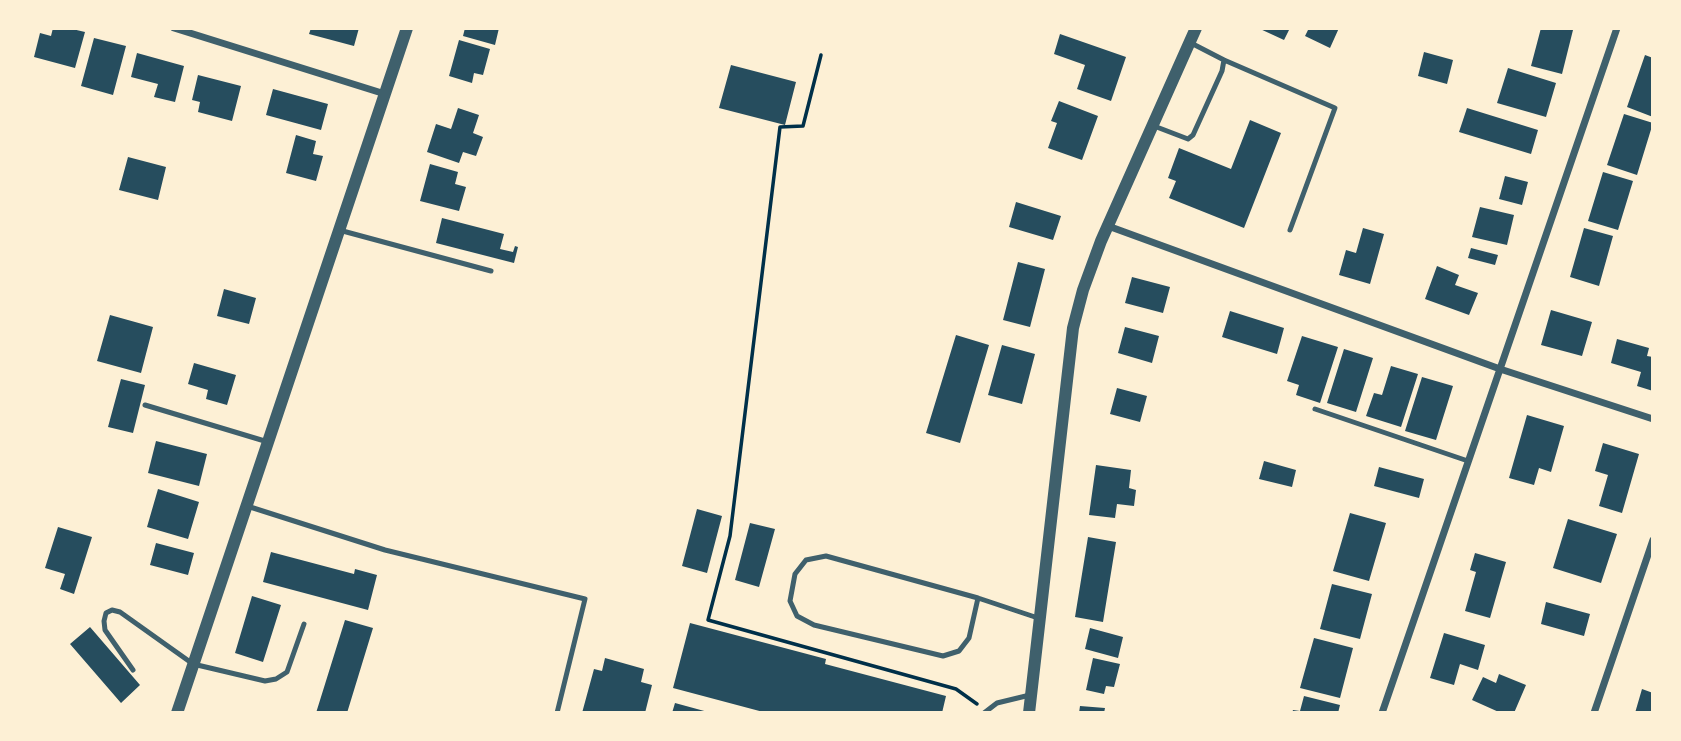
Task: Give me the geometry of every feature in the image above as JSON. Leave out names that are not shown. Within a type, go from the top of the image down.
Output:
[{"type":"street","points":[[174,28],[385,94]]},
{"type":"street","points":[[177,713],[407,28]]},
{"type":"street","points":[[1029,713],[1073,328],[1083,290],[1108,226],[1196,28]]},
{"type":"street","points":[[1382,713],[1617,28]]},
{"type":"street","points":[[1108,226],[1500,369],[1653,419]]},
{"type":"street","points":[[1594,713],[1653,540]]},
{"type":"lane","points":[[1189,42],[1335,108],[1290,230]]},
{"type":"lane","points":[[1151,125],[1188,139],[1194,135],[1222,71],[1224,60]]},
{"type":"lane","points":[[339,230],[491,271]]},
{"type":"lane","points":[[145,405],[268,442]]},
{"type":"lane","points":[[1315,409],[1468,461]]},
{"type":"lane","points":[[247,506],[386,550],[585,599],[558,713]]},
{"type":"lane","points":[[978,598],[969,638],[959,651],[943,656],[814,625],[797,616],[790,601],[795,574],[806,560],[826,556],[978,598],[1038,618]]},
{"type":"lane","points":[[133,670],[105,630],[106,613],[112,610],[120,611],[193,664],[265,681],[276,679],[288,672],[304,624]]},
{"type":"lane","points":[[985,712],[997,703],[1030,695]]},
{"type":"path","points":[[821,55],[803,126],[780,127],[730,537],[708,620],[956,689],[985,712]]},
{"type":"building","points":[[53,28],[85,32],[75,68],[34,57],[40,33],[51,36]]},
{"type":"building","points":[[311,28],[359,28],[354,46],[309,34]]},
{"type":"building","points":[[465,28],[499,28],[495,45],[463,36]]},
{"type":"building","points":[[1258,28],[1290,28],[1284,40]]},
{"type":"building","points":[[1303,28],[1339,28],[1330,48],[1305,36],[1308,30]]},
{"type":"building","points":[[1541,28],[1573,30],[1562,74],[1531,66]]},
{"type":"building","points":[[1060,34],[1126,57],[1111,101],[1077,89],[1085,65],[1054,54]]},
{"type":"building","points":[[94,38],[126,46],[113,95],[81,86]]},
{"type":"building","points":[[459,40],[490,49],[483,75],[474,73],[472,83],[449,76]]},
{"type":"building","points":[[1424,52],[1453,60],[1447,84],[1418,76]]},
{"type":"building","points":[[137,53],[184,66],[175,102],[154,97],[158,84],[131,77]]},
{"type":"building","points":[[1645,55],[1653,58],[1653,117],[1627,107]]},
{"type":"building","points":[[731,65],[796,82],[785,125],[719,108]]},
{"type":"building","points":[[1508,68],[1556,83],[1546,117],[1497,103]]},
{"type":"building","points":[[198,75],[241,86],[232,121],[198,112],[200,102],[192,100]]},
{"type":"building","points":[[273,89],[328,104],[321,130],[266,115]]},
{"type":"building","points":[[1059,101],[1098,116],[1082,160],[1048,148],[1057,123],[1051,121]]},
{"type":"building","points":[[458,108],[479,115],[473,133],[483,137],[476,156],[463,152],[459,163],[427,152],[436,124],[451,129]]},
{"type":"building","points":[[1467,108],[1538,130],[1531,154],[1459,132]]},
{"type":"building","points":[[1624,114],[1653,123],[1637,175],[1607,165]]},
{"type":"building","points":[[1250,120],[1281,133],[1244,228],[1169,198],[1176,181],[1168,178],[1179,148],[1231,169]]},
{"type":"building","points":[[296,135],[316,141],[313,154],[323,156],[316,181],[286,173]]},
{"type":"building","points":[[128,157],[166,167],[158,200],[119,190]]},
{"type":"building","points":[[430,164],[458,172],[455,184],[466,187],[459,211],[420,201]]},
{"type":"building","points":[[1603,172],[1633,181],[1618,230],[1588,221]]},
{"type":"building","points":[[1505,176],[1528,182],[1522,205],[1499,199]]},
{"type":"building","points":[[1016,202],[1061,216],[1053,240],[1009,227]]},
{"type":"building","points":[[1480,207],[1514,215],[1507,245],[1472,237]]},
{"type":"building","points":[[442,218],[504,234],[500,249],[513,252],[515,246],[518,247],[514,263],[436,243]]},
{"type":"building","points":[[1363,228],[1384,234],[1370,284],[1339,275],[1346,250],[1356,253]]},
{"type":"building","points":[[1584,228],[1613,236],[1599,286],[1570,277]]},
{"type":"building","points":[[1471,248],[1498,255],[1495,265],[1468,258]]},
{"type":"building","points":[[1018,262],[1045,269],[1030,327],[1003,320]]},
{"type":"building","points":[[1437,266],[1459,275],[1455,285],[1478,293],[1469,315],[1425,299]]},
{"type":"building","points":[[1132,277],[1170,287],[1163,313],[1125,303]]},
{"type":"building","points":[[224,289],[256,298],[249,324],[217,316]]},
{"type":"building","points":[[1551,310],[1592,322],[1582,356],[1541,345]]},
{"type":"building","points":[[1230,311],[1284,328],[1277,354],[1222,337]]},
{"type":"building","points":[[110,315],[153,327],[141,373],[97,361]]},
{"type":"building","points":[[1125,327],[1159,336],[1152,363],[1118,353]]},
{"type":"building","points":[[956,335],[989,345],[960,443],[926,433]]},
{"type":"building","points":[[1302,336],[1338,347],[1320,403],[1296,395],[1299,385],[1287,381]]},
{"type":"building","points":[[1617,339],[1649,348],[1647,356],[1653,357],[1653,391],[1637,386],[1641,372],[1611,363]]},
{"type":"building","points":[[1002,345],[1035,354],[1022,404],[988,395]]},
{"type":"building","points":[[1344,349],[1373,358],[1356,412],[1327,403]]},
{"type":"building","points":[[194,363],[236,375],[227,405],[206,399],[208,390],[188,384]]},
{"type":"building","points":[[1391,366],[1418,374],[1401,427],[1366,416],[1374,393],[1382,395]]},
{"type":"building","points":[[1422,377],[1453,386],[1436,440],[1405,431]]},
{"type":"building","points":[[121,379],[145,385],[133,433],[108,427]]},
{"type":"building","points":[[1117,388],[1147,396],[1140,422],[1110,414]]},
{"type":"building","points":[[1527,415],[1564,426],[1551,472],[1539,468],[1534,485],[1509,478]]},
{"type":"building","points":[[156,441],[207,454],[199,486],[148,473]]},
{"type":"building","points":[[1603,443],[1639,454],[1622,513],[1599,506],[1608,475],[1595,471]]},
{"type":"building","points":[[1264,461],[1296,470],[1292,487],[1259,479]]},
{"type":"building","points":[[1096,465],[1131,470],[1129,488],[1136,490],[1134,506],[1117,504],[1115,518],[1089,515]]},
{"type":"building","points":[[1379,467],[1424,479],[1419,498],[1374,486]]},
{"type":"building","points":[[158,489],[199,502],[188,539],[147,527]]},
{"type":"building","points":[[697,509],[722,516],[707,573],[682,566]]},
{"type":"building","points":[[1350,513],[1386,523],[1369,581],[1333,571]]},
{"type":"building","points":[[1568,519],[1617,534],[1601,583],[1553,568]]},
{"type":"building","points":[[750,523],[775,529],[759,587],[735,580]]},
{"type":"building","points":[[58,527],[92,537],[74,594],[60,589],[65,574],[45,568]]},
{"type":"building","points":[[1088,537],[1116,542],[1103,622],[1075,617]]},
{"type":"building","points":[[156,543],[194,553],[188,575],[150,565]]},
{"type":"building","points":[[271,552],[354,574],[355,569],[377,575],[368,610],[263,582]]},
{"type":"building","points":[[1475,553],[1506,562],[1490,618],[1465,611],[1476,572],[1470,570]]},
{"type":"building","points":[[1332,584],[1372,594],[1360,639],[1320,629]]},
{"type":"building","points":[[252,596],[281,605],[263,662],[235,653]]},
{"type":"building","points":[[1546,602],[1590,614],[1584,636],[1541,624]]},
{"type":"building","points":[[345,620],[373,628],[347,713],[316,713]]},
{"type":"building","points":[[690,623],[826,659],[825,664],[946,696],[942,713],[767,713],[673,688]]},
{"type":"building","points":[[90,627],[140,685],[121,703],[70,644]]},
{"type":"building","points":[[1090,628],[1123,637],[1118,658],[1085,649]]},
{"type":"building","points":[[1444,633],[1485,645],[1478,670],[1460,664],[1454,685],[1430,678]]},
{"type":"building","points":[[1314,638],[1353,648],[1340,698],[1300,688]]},
{"type":"building","points":[[605,658],[644,669],[641,682],[652,685],[645,713],[582,713],[594,669],[602,671]]},
{"type":"building","points":[[1093,658],[1120,664],[1114,687],[1106,686],[1104,694],[1086,690]]},
{"type":"building","points":[[1499,674],[1526,685],[1514,713],[1501,713],[1472,700],[1483,677],[1496,683]]},
{"type":"building","points":[[1642,689],[1653,693],[1653,713],[1635,713]]},
{"type":"building","points":[[1304,696],[1340,705],[1338,713],[1292,713],[1293,710],[1300,711]]},
{"type":"building","points":[[675,703],[708,712],[708,713],[672,713]]},
{"type":"building","points":[[1080,706],[1105,708],[1104,713],[1079,713]]}]
